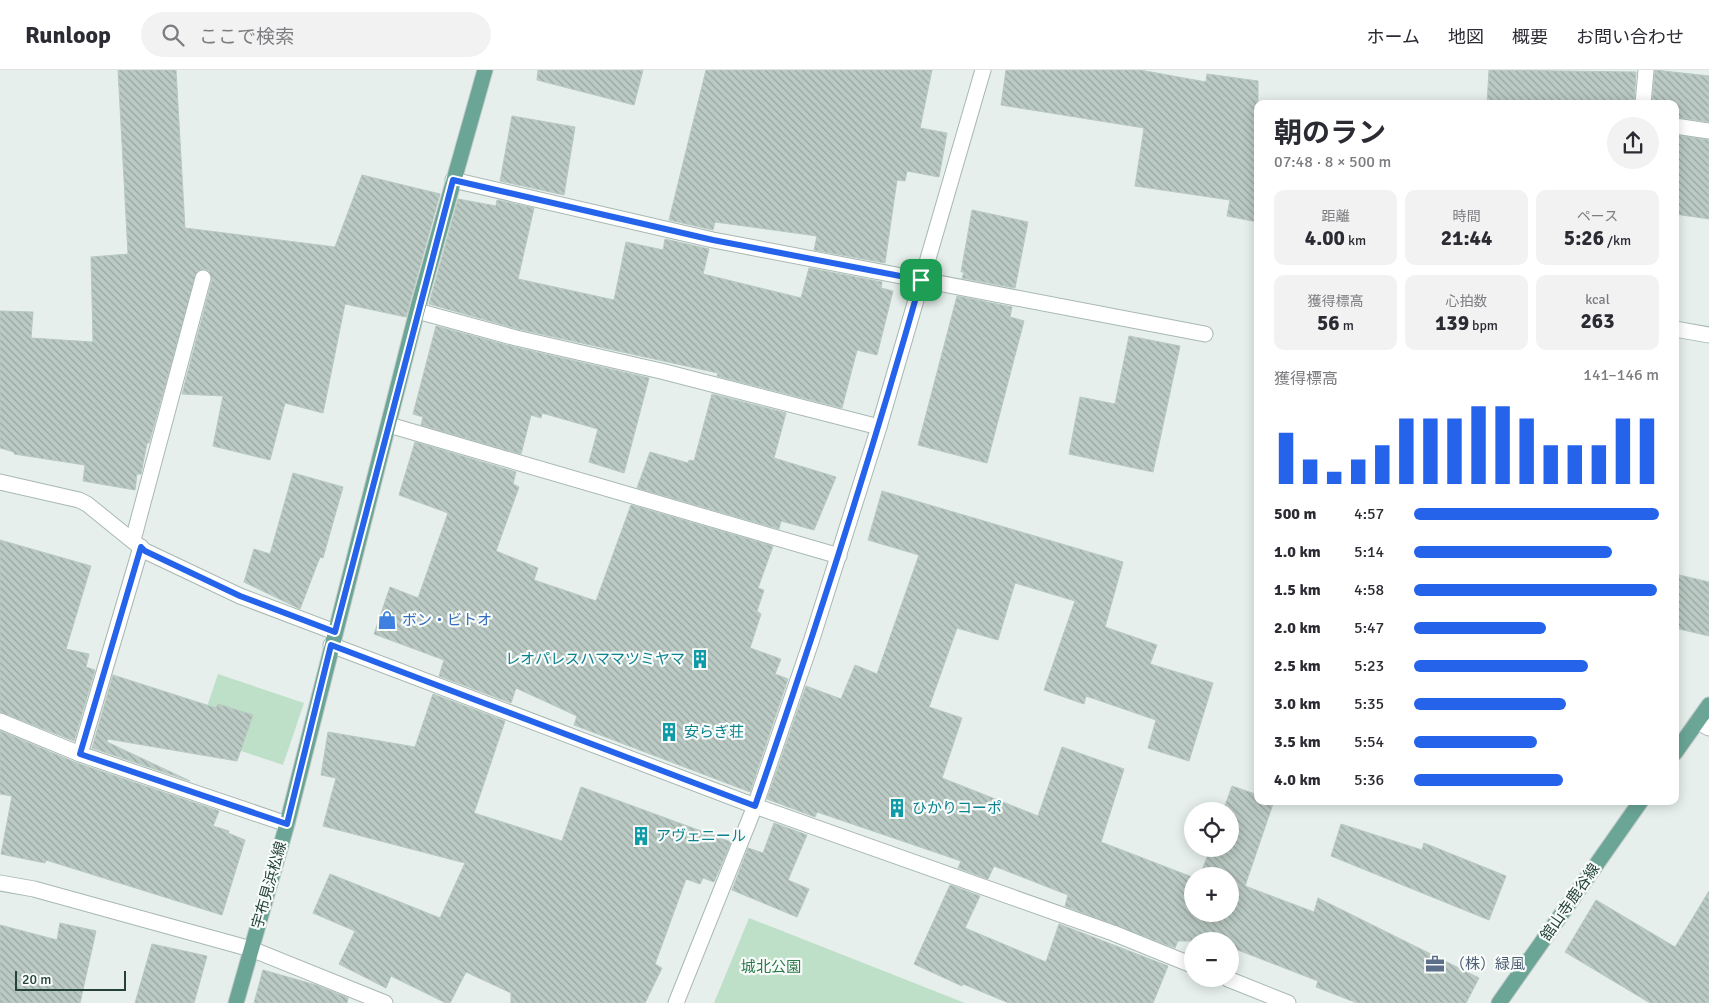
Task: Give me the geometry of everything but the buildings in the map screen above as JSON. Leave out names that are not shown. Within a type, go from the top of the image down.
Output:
[{"type":"main road","name":"宇布見浜松線","points":[[236,1003],[287,824],[417,312],[484,70]]},
{"type":"main road","points":[[1679,749],[1703,725],[1709,705]]},
{"type":"main road","name":"舘山寺鹿谷線","points":[[1498,1003],[1638,805]]},
{"type":"street","points":[[676,1003],[755,806],[839,556],[879,428],[983,70]]},
{"type":"street","points":[[1643,100],[1646,70]]},
{"type":"street","points":[[1679,127],[1709,131]]},
{"type":"street","points":[[453,180],[713,240],[1205,334]]},
{"type":"street","points":[[80,754],[137,544],[203,278]]},
{"type":"street","points":[[417,312],[516,338],[661,371],[879,428]]},
{"type":"street","points":[[1679,330],[1709,335]]},
{"type":"street","points":[[389,425],[839,556]]},
{"type":"street","points":[[0,482],[79,500],[145,551],[333,638],[755,806],[1113,933],[1184,962]]},
{"type":"street","points":[[0,721],[80,754],[287,824]]},
{"type":"street","points":[[0,883],[34,889],[250,949],[385,1003]]},
{"type":"street","points":[[1239,983],[1288,1003]]},
{"type":"green space","points":[[218,674],[304,703],[283,765],[197,736]]},
{"type":"green space","name":"城北公園","points":[[749,918],[965,1003],[714,1003]]},
{"type":"place","name":"ボン・ビトオ","points":[[387,620]]},
{"type":"place","name":"レオパレスハママツミヤマ","points":[[700,659]]},
{"type":"place","name":"安らぎ荘","points":[[669,732]]},
{"type":"place","name":"ひかりコーポ","points":[[897,808]]},
{"type":"place","name":"アヴェニール","points":[[641,836]]},
{"type":"place","name":"（株）緑風","points":[[1435,964]]},
{"type":"route","points":[[453,180],[713,240],[921,280],[879,428],[811,642],[755,806],[331,645],[287,824],[80,754],[141,547],[145,551],[240,596],[335,632],[453,180]]}]
